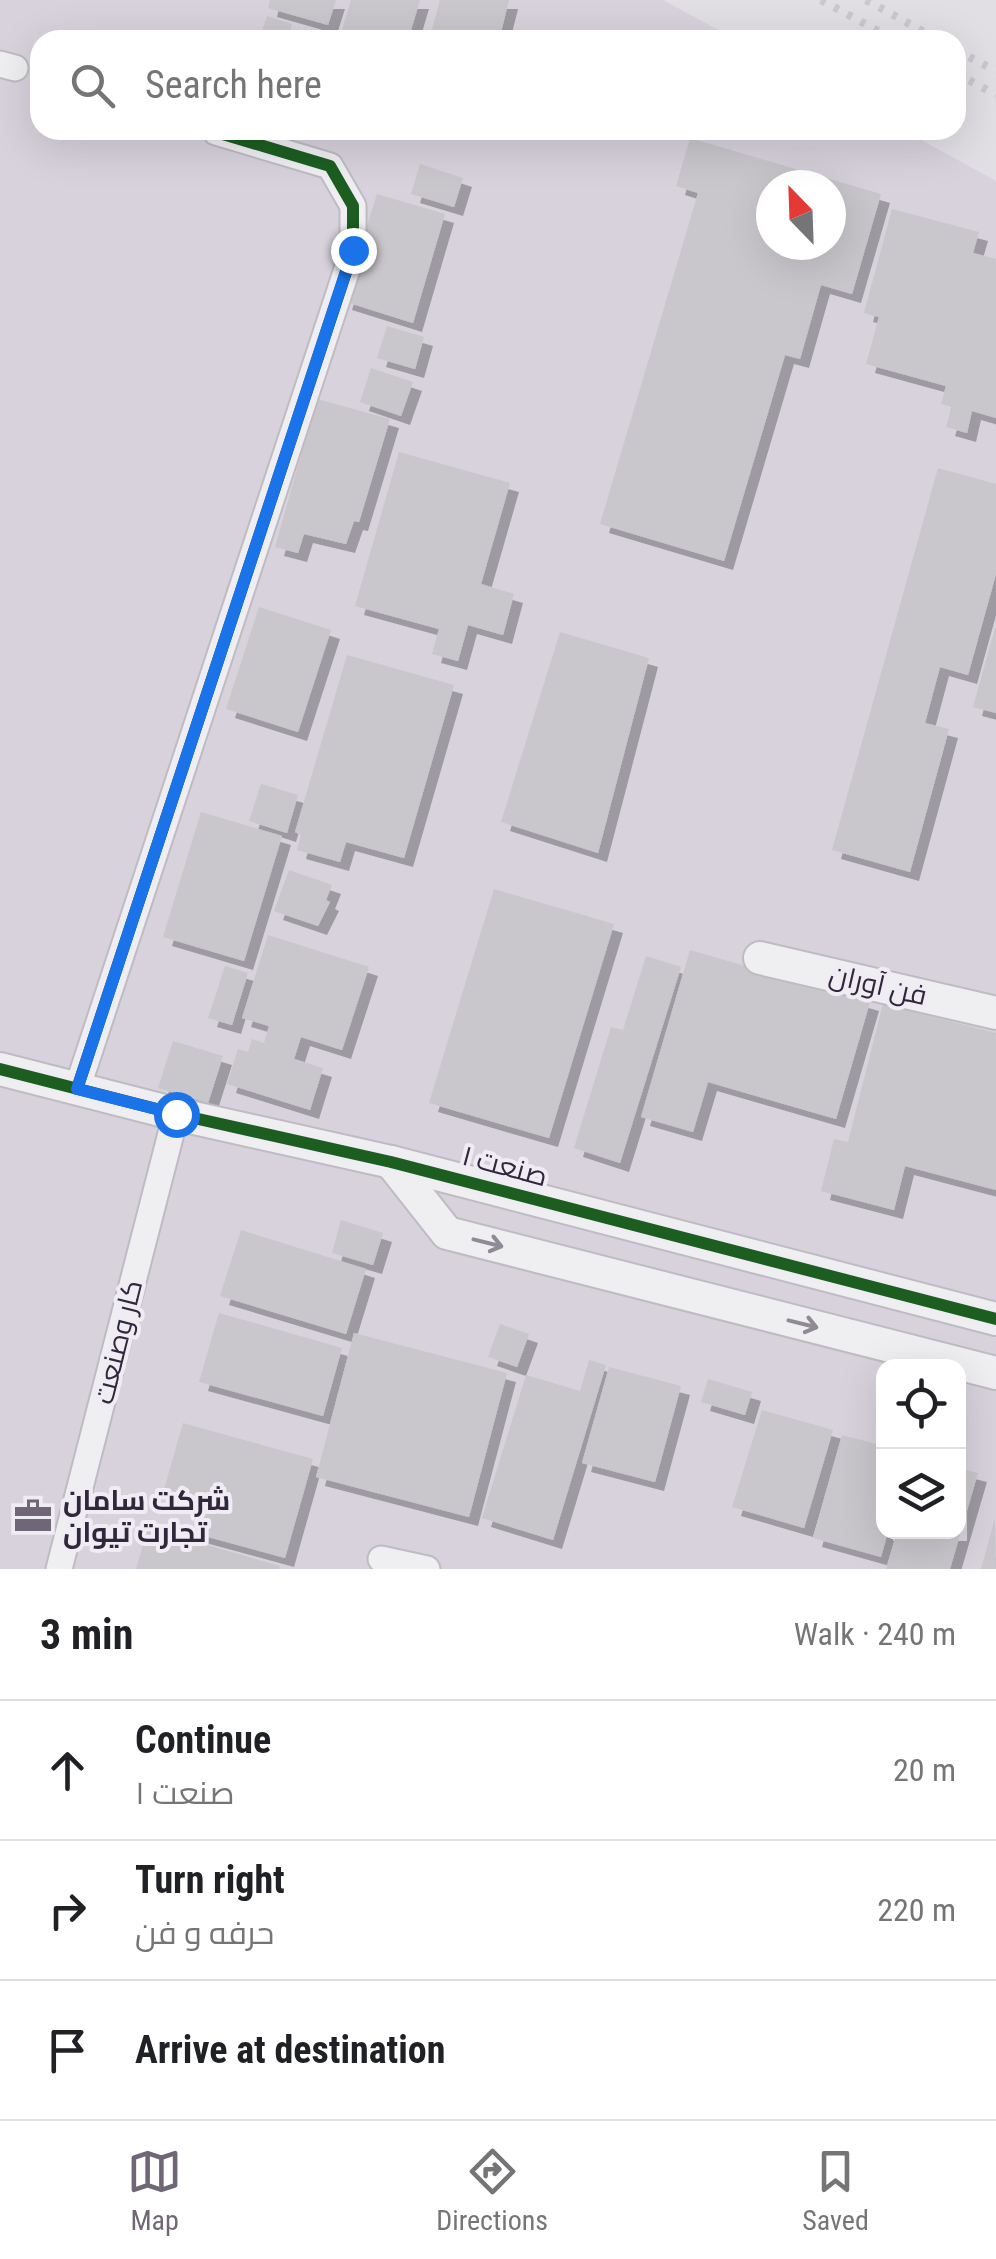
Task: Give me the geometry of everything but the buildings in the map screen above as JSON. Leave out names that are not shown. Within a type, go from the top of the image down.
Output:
[{"type":"street","points":[[77,1089],[353,250],[353,206],[330,166],[243,140]]},
{"type":"street","name":"فن آوران","points":[[760,958],[996,1012]]},
{"type":"street","name":"صنعت ۱","points":[[0,1069],[176,1114],[391,1162],[996,1318]]},
{"type":"street","name":"کار وصنعت","points":[[59,1569],[176,1114]]},
{"type":"street","points":[[391,1162],[447,1233],[996,1373]]},
{"type":"street","points":[[381,1558],[427,1569]]},
{"type":"shaded area","points":[[0,0],[663,0],[718,30],[30,30],[30,140],[921,140],[996,181],[996,1569],[0,1569]]},
{"type":"railway","points":[[821,0],[876,30]]},
{"type":"railway","points":[[866,0],[921,30]]},
{"type":"railway","points":[[966,55],[996,71]]},
{"type":"railway","points":[[966,78],[996,95]]},
{"type":"cycle path","points":[[77,1089],[353,251],[353,206],[330,166],[243,140]]},
{"type":"cycle path","points":[[0,1069],[176,1114],[391,1162],[996,1319]]},
{"type":"place","name":"شرکت سامان تجارت تیوان","points":[[33,1516]]},
{"type":"route","points":[[176,1114],[77,1089],[353,250]]}]
